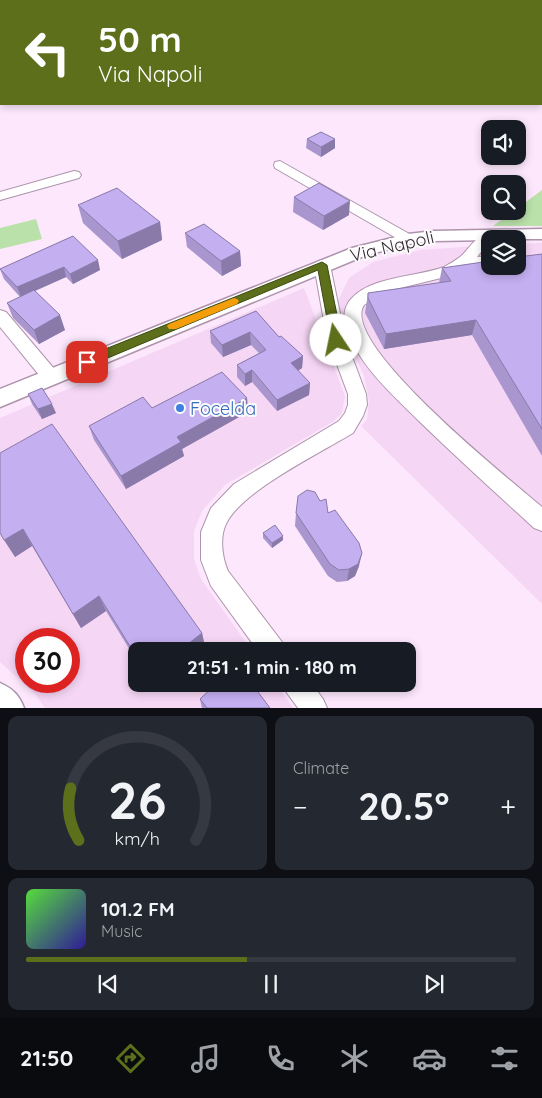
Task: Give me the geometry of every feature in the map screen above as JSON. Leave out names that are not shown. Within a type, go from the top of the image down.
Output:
[{"type":"main road","name":"Via Napoli","points":[[526,236],[542,234]]},
{"type":"main road","name":"Via Napoli","points":[[0,398],[322,265],[358,252],[408,239],[434,236],[481,240]]},
{"type":"main road","points":[[0,699],[8,708]]},
{"type":"street","points":[[280,165],[408,239]]},
{"type":"street","points":[[0,196],[74,175]]},
{"type":"street","points":[[481,243],[462,263],[446,271],[378,290],[357,302],[352,309],[351,320],[362,342],[383,372],[478,465],[542,521]]},
{"type":"street","points":[[462,263],[481,262]]},
{"type":"street","points":[[266,642],[219,578],[212,560],[212,532],[219,515],[241,490],[346,427],[355,418],[358,400],[353,376],[336,340],[322,265]]},
{"type":"street","points":[[0,316],[50,376]]},
{"type":"street","points":[[302,692],[314,708]]},
{"type":"shaded area","points":[[542,243],[542,604],[361,426],[367,420],[369,401],[364,376],[334,309],[349,278],[373,262],[421,250],[481,246],[481,275],[526,275],[526,244]]},
{"type":"shaded area","points":[[304,288],[345,396],[342,413],[334,421],[225,485],[202,511],[194,531],[194,559],[201,579],[246,642],[128,642],[128,692],[282,692],[293,708],[45,708],[34,693],[80,693],[80,628],[15,628],[15,676],[0,662],[0,418]]},
{"type":"green space","points":[[542,190],[542,226],[493,226],[501,220],[526,220],[526,202]]},
{"type":"green space","points":[[36,219],[42,239],[0,249],[0,228]]},
{"type":"building","points":[[321,132],[335,139],[321,147],[307,139]]},
{"type":"building","points":[[319,183],[350,201],[324,216],[294,197]]},
{"type":"building","points":[[117,188],[160,222],[118,241],[78,205]]},
{"type":"building","points":[[204,224],[240,251],[221,261],[185,233]]},
{"type":"building","points":[[73,236],[98,260],[70,274],[64,267],[17,287],[0,269]]},
{"type":"building","points":[[542,254],[542,429],[476,320],[386,334],[368,298],[368,293],[451,281],[442,268],[481,262],[481,275],[526,275],[526,256]]},
{"type":"building","points":[[34,290],[60,315],[34,330],[7,303]]},
{"type":"building","points":[[256,311],[279,337],[281,336],[303,356],[291,363],[310,383],[277,400],[252,370],[245,374],[237,365],[266,350],[250,332],[222,345],[210,331]]},
{"type":"building","points":[[222,372],[247,398],[177,437],[181,442],[121,476],[89,426],[143,397],[152,408]]},
{"type":"building","points":[[42,388],[52,404],[38,409],[28,394]]},
{"type":"building","points":[[52,424],[202,633],[190,642],[128,643],[99,596],[73,614],[23,529],[4,540],[0,533],[0,453]]},
{"type":"building","points":[[307,490],[315,492],[320,501],[326,499],[328,513],[335,510],[359,543],[362,553],[358,564],[349,569],[339,570],[330,564],[296,513],[298,496]]},
{"type":"building","points":[[275,525],[283,536],[272,543],[263,533]]},
{"type":"building","points":[[207,692],[258,692],[270,708],[207,708],[200,699]]},
{"type":"slow traffic","points":[[173,326],[234,301]]},
{"type":"place","name":"Focelda","points":[[180,408]]},
{"type":"route","points":[[87,362],[322,265],[336,340]]}]
